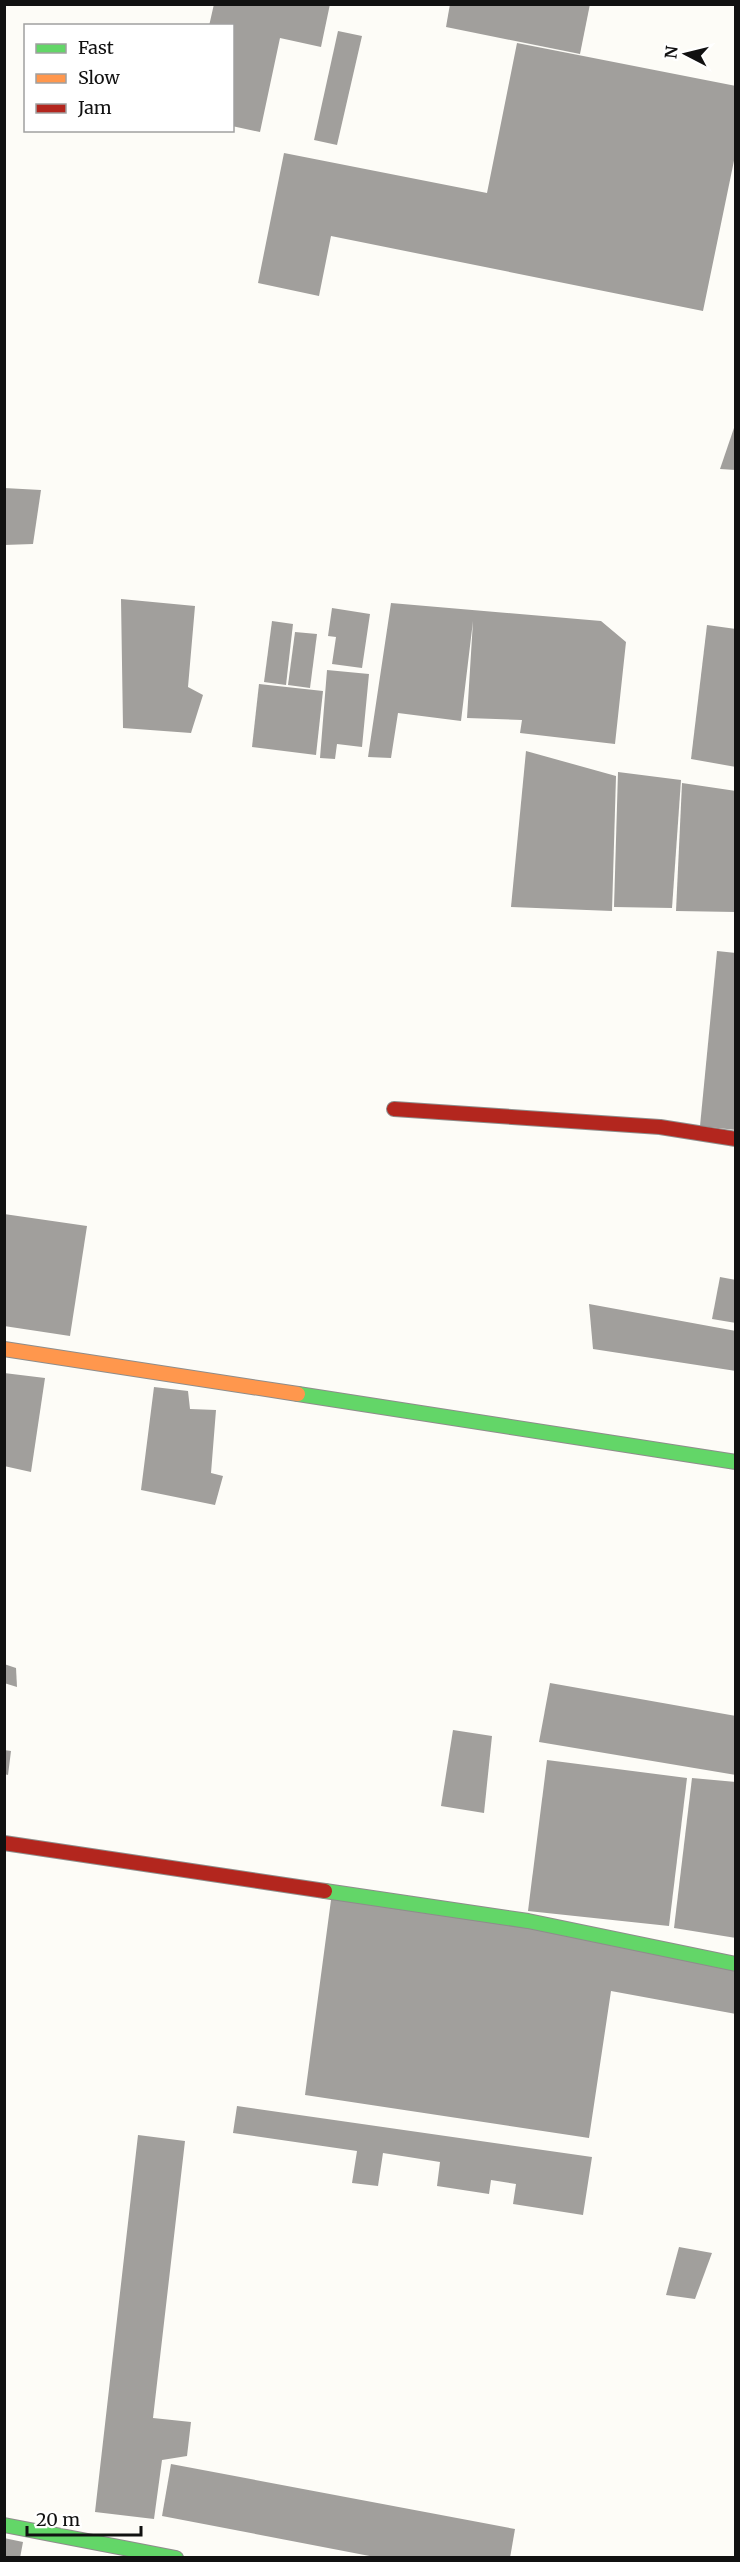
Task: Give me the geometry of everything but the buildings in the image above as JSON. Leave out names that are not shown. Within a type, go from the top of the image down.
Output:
[{"type":"street","points":[[394,1109],[660,1127],[735,1139]]},
{"type":"street","points":[[4,1349],[735,1462]]},
{"type":"street","points":[[4,1843],[528,1921],[735,1964]]},
{"type":"street","points":[[4,2525],[176,2558]]},
{"type":"traffic: fast","points":[[298,1394],[736,1462]]},
{"type":"traffic: fast","points":[[325,1891],[528,1921],[736,1964]]},
{"type":"traffic: fast","points":[[4,2525],[176,2558]]},
{"type":"traffic: slow","points":[[4,1349],[298,1394]]},
{"type":"traffic: jam","points":[[394,1109],[660,1127],[736,1139]]},
{"type":"traffic: jam","points":[[4,1843],[325,1891]]}]
